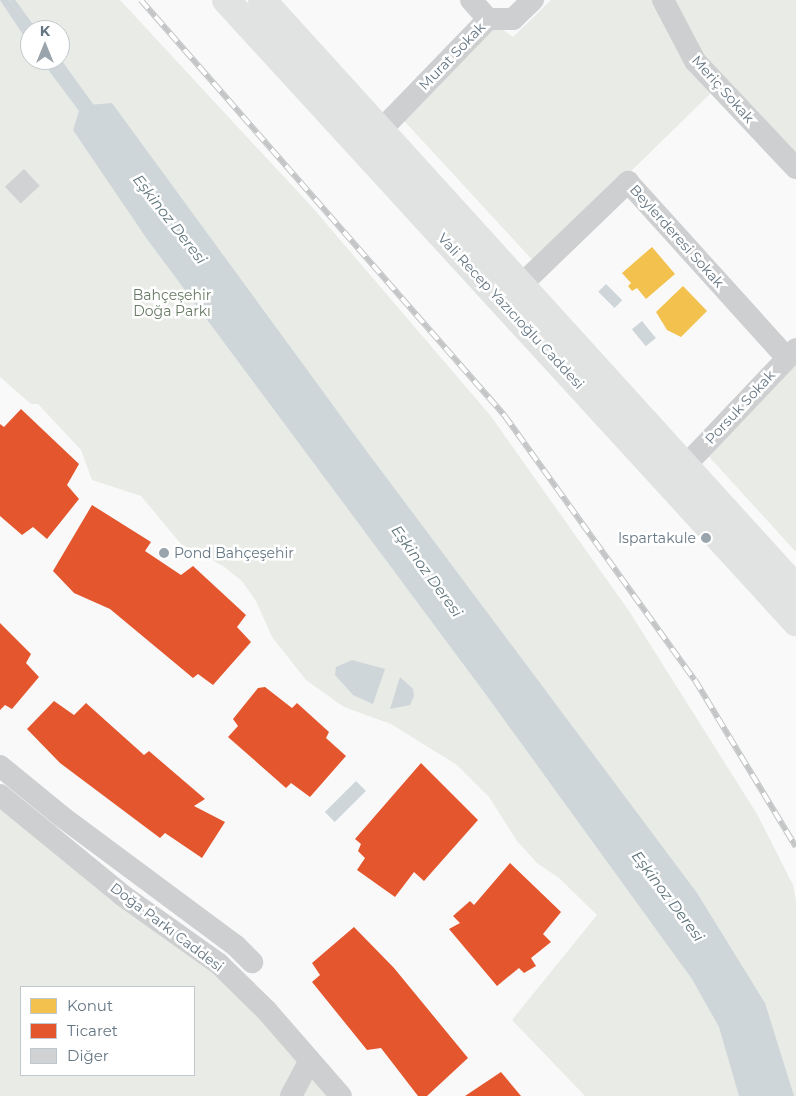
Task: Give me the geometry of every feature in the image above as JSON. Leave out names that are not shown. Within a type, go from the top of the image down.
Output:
[{"type":"main road","name":"Vali Recep Yazıcıoğlu Caddesi","points":[[226,0],[796,622]]},
{"type":"main road","name":"Vali Recep Yazıcıoğlu Caddesi","points":[[262,0],[685,466],[794,582]]},
{"type":"street","points":[[471,0],[488,19]]},
{"type":"street","name":"Murat Sokak","points":[[380,131],[488,19],[513,19],[533,0]]},
{"type":"street","name":"Meriç Sokak","points":[[663,0],[695,61],[796,168]]},
{"type":"street","name":"Beylerderesi Sokak","points":[[521,286],[628,182],[791,353]]},
{"type":"street","name":"Porsuk Sokak","points":[[685,466],[791,353]]},
{"type":"street","points":[[0,766],[60,816],[236,946],[252,962]]},
{"type":"street","name":"Doğa Parkı Caddesi","points":[[0,795],[122,895],[219,964],[310,1060],[341,1096]]},
{"type":"street","points":[[291,1096],[310,1060]]},
{"type":"green space","name":"Bahçeşehir Doğa Parkı","points":[[0,0],[120,0],[312,207],[490,415],[629,611],[757,814],[793,885],[796,900],[796,1096],[585,1096],[512,1020],[597,915],[559,878],[537,863],[517,841],[489,797],[457,765],[391,724],[344,707],[306,680],[272,637],[256,601],[242,581],[223,566],[181,544],[141,496],[92,480],[81,450],[38,404],[31,404],[0,377]]},
{"type":"green space","points":[[551,0],[653,0],[711,93],[536,264],[395,111],[488,19],[513,37]]},
{"type":"green space","points":[[669,0],[796,0],[796,155],[698,54]]},
{"type":"green space","points":[[796,358],[796,550],[795,551],[703,450]]},
{"type":"green space","points":[[0,795],[219,964],[341,1096],[0,1096]]},
{"type":"water","points":[[0,0],[9,0],[24,20],[20,20],[20,30]]},
{"type":"water","points":[[48,70],[63,70],[89,105],[112,103],[362,445],[697,893],[765,1003],[794,1096],[739,1096],[719,1027],[692,979],[487,696],[147,239],[73,130],[79,111]]},
{"type":"water","points":[[606,284],[622,300],[614,308],[598,292]]},
{"type":"water","points":[[642,321],[656,338],[646,346],[632,329]]},
{"type":"water","points":[[352,660],[385,669],[373,704],[353,695],[335,675],[336,667]]},
{"type":"water","points":[[400,677],[413,689],[414,696],[410,705],[390,709]]},
{"type":"water","points":[[356,781],[366,791],[335,822],[325,812]]},
{"type":"building: Konut","points":[[652,247],[675,274],[646,299],[637,288],[632,291],[628,286],[631,283],[622,273]]},
{"type":"building: Konut","points":[[683,286],[707,311],[681,337],[667,330],[656,312]]},
{"type":"building: Ticaret","points":[[21,409],[79,464],[67,485],[79,499],[47,539],[33,527],[22,535],[0,516],[0,424],[4,427]]},
{"type":"building: Ticaret","points":[[92,505],[151,542],[145,551],[181,575],[193,566],[246,615],[237,627],[251,642],[213,685],[198,674],[193,678],[110,609],[74,593],[53,571]]},
{"type":"building: Ticaret","points":[[0,623],[31,654],[26,663],[39,677],[12,709],[5,705],[0,710]]},
{"type":"building: Ticaret","points":[[265,687],[292,708],[297,703],[329,732],[326,738],[346,756],[310,797],[291,783],[286,788],[228,737],[238,726],[233,719],[258,688]]},
{"type":"building: Ticaret","points":[[54,701],[74,715],[86,703],[144,755],[149,751],[205,799],[194,806],[225,822],[202,858],[165,833],[160,838],[60,763],[27,729]]},
{"type":"building: Ticaret","points":[[421,763],[478,820],[424,881],[414,872],[395,897],[357,870],[365,858],[358,851],[361,844],[355,839]]},
{"type":"building: Ticaret","points":[[510,863],[561,912],[543,934],[551,942],[531,958],[536,966],[524,973],[519,968],[497,986],[449,929],[460,923],[453,916],[470,901],[474,905]]},
{"type":"building: Ticaret","points":[[354,927],[394,968],[468,1058],[427,1096],[418,1096],[381,1048],[367,1050],[312,982],[320,975],[312,963]]},
{"type":"building: Ticaret","points":[[501,1072],[521,1096],[465,1096]]},
{"type":"building: Diğer","points":[[24,169],[40,186],[21,204],[5,187]]},
{"type":"waterway","name":"Eşkinoz Deresi","points":[[12,0],[27,20]]},
{"type":"waterway","name":"Eşkinoz Deresi","points":[[65,70],[94,110]]},
{"type":"railway","points":[[141,0],[505,416],[695,680],[796,847]]},
{"type":"place","name":"Ispartakule","points":[[706,538]]},
{"type":"place","name":"Pond Bahçeşehir","points":[[164,553]]}]
